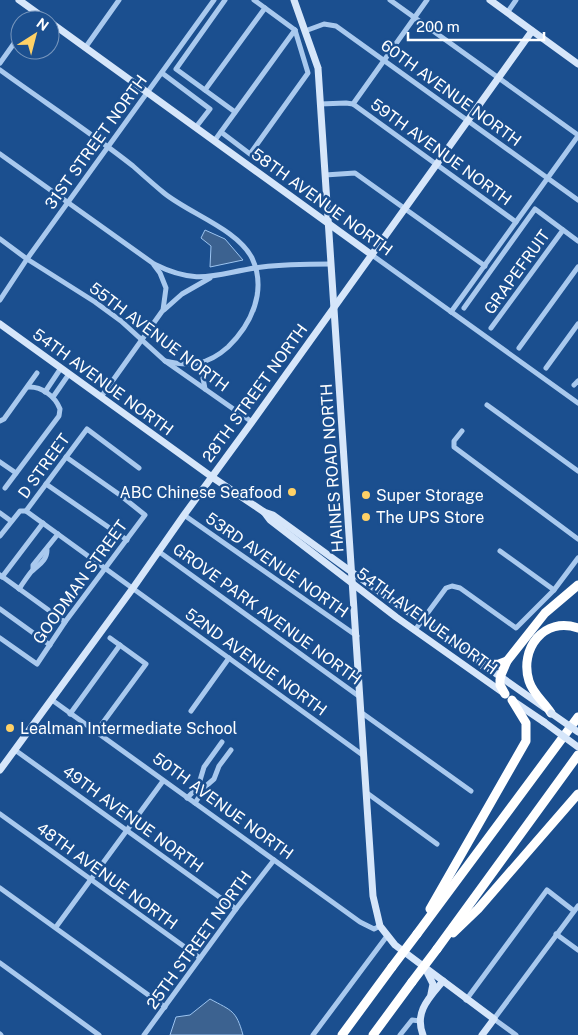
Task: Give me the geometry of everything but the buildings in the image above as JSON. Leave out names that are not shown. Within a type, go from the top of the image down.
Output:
[{"type":"highway","points":[[417,934],[440,888],[526,741],[526,723],[500,685],[500,677],[508,661],[545,613],[578,585]]},
{"type":"highway","points":[[551,712],[529,683],[527,674],[528,653],[533,643],[546,630],[563,625],[578,628]]},
{"type":"highway","points":[[483,664],[499,664],[508,661]]},
{"type":"highway","points":[[547,759],[578,708]]},
{"type":"highway","points":[[342,1035],[578,717]]},
{"type":"highway","points":[[373,1035],[578,755]]},
{"type":"highway","points":[[534,815],[578,766]]},
{"type":"highway","points":[[437,949],[478,909],[578,794]]},
{"type":"street","name":"58TH AVENUE NORTH","points":[[19,0],[33,10]]},
{"type":"street","points":[[85,48],[119,0]]},
{"type":"street","name":"31ST STREET NORTH","points":[[0,300],[214,0]]},
{"type":"street","points":[[225,0],[176,69],[235,112]]},
{"type":"street","points":[[221,132],[250,154],[308,73],[295,30],[254,0]]},
{"type":"street","name":"HAINES ROAD NORTH","points":[[294,0],[318,68],[373,896],[380,926],[387,936]]},
{"type":"street","points":[[390,0],[578,136],[451,312]]},
{"type":"street","points":[[353,104],[426,0]]},
{"type":"street","points":[[490,0],[578,64]]},
{"type":"street","points":[[508,13],[516,0]]},
{"type":"street","points":[[205,90],[265,8]]},
{"type":"street","name":"60TH AVENUE NORTH","points":[[305,31],[324,24],[336,26],[578,200]]},
{"type":"street","name":"58TH AVENUE NORTH","points":[[60,30],[578,403]]},
{"type":"street","points":[[214,140],[295,30]]},
{"type":"street","name":"28TH STREET NORTH","points":[[0,770],[133,588],[532,30]]},
{"type":"street","points":[[0,63],[10,49]]},
{"type":"street","points":[[0,70],[108,147],[164,193],[238,239],[252,258],[258,278],[257,301],[244,329],[225,349],[215,357],[204,362],[191,365],[165,361]]},
{"type":"street","points":[[162,73],[210,109],[196,127]]},
{"type":"street","name":"59TH AVENUE NORTH","points":[[320,104],[353,104],[516,222]]},
{"type":"street","points":[[0,154],[154,264],[173,273],[185,276],[211,277],[280,265],[331,264]]},
{"type":"street","points":[[325,175],[354,172],[485,266]]},
{"type":"street","points":[[464,308],[535,209],[578,241]]},
{"type":"street","name":"GRAPEFRUIT","points":[[491,328],[563,230]]},
{"type":"street","name":"55TH AVENUE NORTH","points":[[0,239],[95,302],[121,321],[165,361],[252,422]]},
{"type":"street","points":[[101,397],[163,310],[166,303],[166,288],[154,264]]},
{"type":"street","points":[[519,348],[578,267]]},
{"type":"street","points":[[163,310],[182,294],[211,277]]},
{"type":"street","name":"54TH AVENUE NORTH","points":[[0,324],[212,476],[264,512],[273,515],[578,732]]},
{"type":"street","points":[[546,368],[578,324]]},
{"type":"street","points":[[204,362],[203,378],[206,389]]},
{"type":"street","points":[[45,392],[61,368]]},
{"type":"street","points":[[0,421],[4,419],[37,373]]},
{"type":"street","points":[[52,397],[69,374]]},
{"type":"street","points":[[5,488],[59,416],[60,409],[52,397],[36,386],[28,386]]},
{"type":"street","points":[[487,405],[578,471]]},
{"type":"street","name":"D STREET","points":[[0,536],[20,511],[26,511],[87,429],[139,468]]},
{"type":"street","points":[[462,430],[453,445],[456,449],[578,539]]},
{"type":"street","name":"GOODMAN STREET","points":[[0,638],[37,664],[65,622],[145,515],[66,457]]},
{"type":"street","points":[[0,462],[16,473]]},
{"type":"street","points":[[46,484],[127,540]]},
{"type":"street","name":"52ND AVENUE NORTH","points":[[26,511],[364,756]]},
{"type":"street","name":"54TH AVENUE NORTH","points":[[264,512],[270,520],[353,584],[578,748]]},
{"type":"street","points":[[0,513],[11,521]]},
{"type":"street","name":"53RD AVENUE NORTH","points":[[184,515],[357,636]]},
{"type":"street","points":[[43,523],[1,576],[65,622]]},
{"type":"street","points":[[19,589],[45,558],[47,550],[58,534]]},
{"type":"street","name":"GROVE PARK AVENUE NORTH","points":[[158,551],[360,697]]},
{"type":"street","points":[[500,551],[554,590]]},
{"type":"street","points":[[415,630],[446,588],[452,586],[460,588],[516,628],[554,590],[578,558]]},
{"type":"street","points":[[0,609],[50,645]]},
{"type":"street","points":[[96,732],[146,664],[110,638]]},
{"type":"street","points":[[70,714],[120,645]]},
{"type":"street","points":[[191,711],[229,658]]},
{"type":"street","name":"50TH AVENUE NORTH","points":[[52,700],[360,922],[374,929],[380,926]]},
{"type":"street","points":[[362,713],[470,791]]},
{"type":"street","points":[[187,798],[198,787],[204,768],[222,742]]},
{"type":"street","name":"49TH AVENUE NORTH","points":[[15,750],[236,909]]},
{"type":"street","points":[[195,803],[206,786],[214,779],[219,766],[231,750]]},
{"type":"street","points":[[56,927],[163,781]]},
{"type":"street","points":[[367,794],[437,844]]},
{"type":"street","name":"48TH AVENUE NORTH","points":[[0,814],[200,958]]},
{"type":"street","name":"25TH STREET NORTH","points":[[144,1035],[274,860]]},
{"type":"street","points":[[0,888],[165,1007]]},
{"type":"street","points":[[466,1000],[547,890],[576,908],[482,1035]]},
{"type":"street","points":[[556,934],[578,950]]},
{"type":"street","points":[[314,1035],[387,936],[395,945],[424,968],[516,1035]]},
{"type":"street","points":[[0,963],[99,1035]]},
{"type":"street","points":[[424,968],[433,984],[430,997]]},
{"type":"street","points":[[423,1035],[420,1021],[421,1011],[443,981]]},
{"type":"street","points":[[400,1035],[412,1020],[420,1021]]},
{"type":"water","points":[[205,230],[225,239],[243,260],[210,267],[211,246],[201,238]]},
{"type":"water","points":[[210,999],[232,1012],[238,1021],[243,1035],[170,1035],[176,1017],[190,1015]]},
{"type":"place","name":"ABC Chinese Seafood","points":[[292,492]]},
{"type":"place","name":"Super Storage","points":[[366,495]]},
{"type":"place","name":"The UPS Store","points":[[366,517]]},
{"type":"place","name":"Lealman Intermediate School","points":[[10,728]]}]
